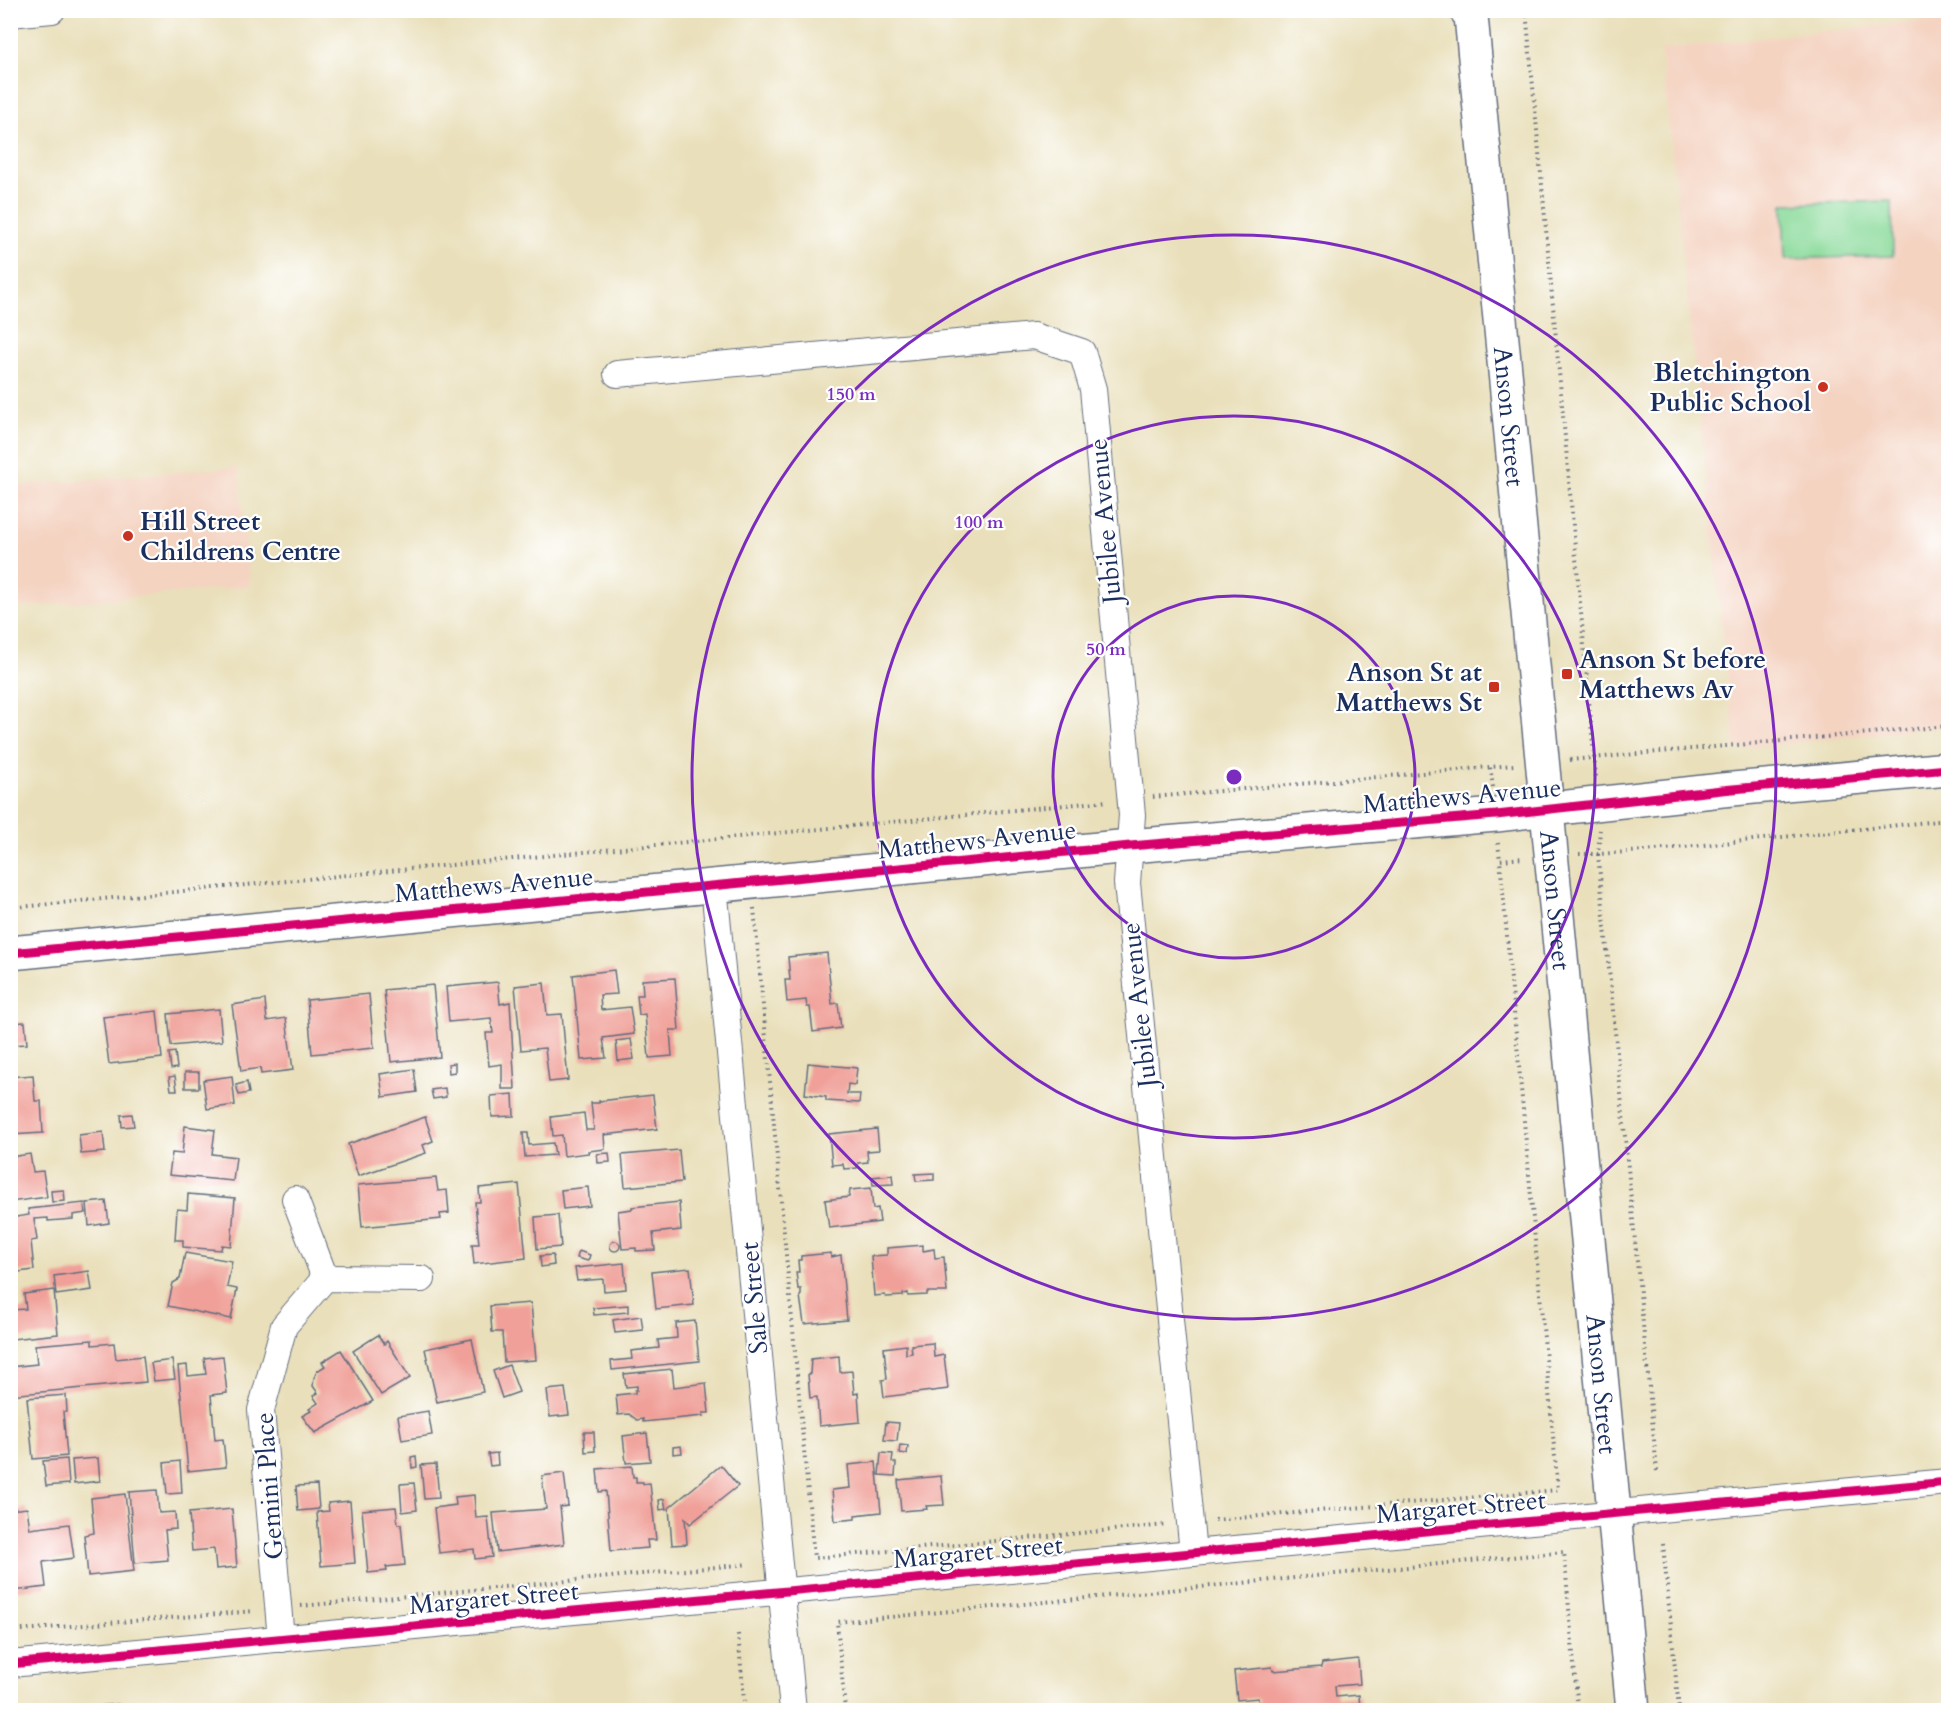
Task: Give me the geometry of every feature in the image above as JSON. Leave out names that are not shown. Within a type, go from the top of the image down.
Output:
[{"type":"street","points":[[10,14],[52,10]]},
{"type":"street","name":"Anson Street","points":[[1470,12],[1632,1710]]},
{"type":"street","name":"Jubilee Avenue","points":[[617,374],[1034,336],[1082,352],[1093,389],[1131,799],[1129,895],[1193,1553]]},
{"type":"street","name":"Matthews Avenue","points":[[10,952],[1130,846],[1547,810],[1722,790],[1948,769]]},
{"type":"street","name":"Sale Street","points":[[714,886],[793,1710]]},
{"type":"street","points":[[295,1199],[325,1278],[422,1278]]},
{"type":"street","name":"Gemini Place","points":[[281,1639],[261,1410],[284,1326],[325,1278]]},
{"type":"street","name":"Margaret Street","points":[[10,1664],[1948,1482]]},
{"type":"path","points":[[1526,10],[1594,758]]},
{"type":"path","points":[[1569,760],[1948,726]]},
{"type":"path","points":[[10,908],[1131,799],[1514,765]]},
{"type":"path","points":[[1490,767],[1493,787]]},
{"type":"path","points":[[1657,1471],[1598,854],[1948,820]]},
{"type":"path","points":[[1498,842],[1558,1490]]},
{"type":"path","points":[[1500,860],[1521,858]]},
{"type":"path","points":[[756,883],[754,911],[814,1558]]},
{"type":"path","points":[[1663,1544],[1679,1710]]},
{"type":"path","points":[[845,1710],[837,1622],[1564,1552],[1578,1710]]},
{"type":"path","points":[[10,1631],[278,1609],[748,1564]]},
{"type":"path","points":[[738,1634],[745,1710]]},
{"type":"shaded area","name":"Bletchington Public School","points":[[1948,18],[1948,726],[1735,749],[1661,49]]},
{"type":"shaded area","name":"Hill Street Childrens Centre","points":[[238,467],[250,586],[11,608],[11,486]]},
{"type":"green space","points":[[1892,201],[1893,256],[1785,259],[1783,204]]},
{"type":"building","points":[[827,953],[832,1004],[838,1003],[841,1028],[813,1032],[810,1007],[807,1007],[806,1000],[787,1002],[785,980],[790,980],[788,957]]},
{"type":"building","points":[[614,970],[617,994],[600,995],[601,1010],[630,1007],[634,1034],[603,1038],[606,1058],[581,1060],[573,975]]},
{"type":"building","points":[[675,978],[679,1030],[670,1030],[672,1056],[649,1058],[645,1014],[639,1015],[637,995],[643,995],[642,980]]},
{"type":"building","points":[[498,982],[500,1004],[510,1002],[515,1089],[502,1089],[502,1064],[489,1066],[486,1033],[493,1033],[491,1018],[449,1022],[446,987]]},
{"type":"building","points":[[544,983],[547,1015],[562,1014],[568,1080],[549,1082],[545,1048],[521,1050],[515,986]]},
{"type":"building","points":[[433,985],[440,1057],[391,1062],[384,990]]},
{"type":"building","points":[[369,994],[374,1048],[312,1054],[307,1000]]},
{"type":"building","points":[[265,1000],[267,1021],[286,1018],[293,1070],[261,1074],[260,1068],[241,1071],[232,1005]]},
{"type":"building","points":[[219,1009],[222,1041],[171,1046],[168,1014]]},
{"type":"building","points":[[157,1011],[162,1058],[109,1064],[103,1017]]},
{"type":"building","points":[[25,1022],[27,1044],[10,1045],[10,1023]]},
{"type":"building","points":[[631,1039],[634,1059],[618,1061],[616,1041]]},
{"type":"building","points":[[175,1052],[177,1068],[171,1069],[169,1053]]},
{"type":"building","points":[[455,1063],[455,1072],[449,1073],[448,1064]]},
{"type":"building","points":[[808,1063],[857,1068],[855,1085],[848,1084],[847,1094],[860,1094],[859,1103],[826,1101],[826,1097],[805,1094]]},
{"type":"building","points":[[414,1069],[417,1092],[383,1097],[380,1074]]},
{"type":"building","points":[[185,1072],[199,1072],[199,1088],[185,1088]]},
{"type":"building","points":[[33,1075],[35,1101],[41,1101],[43,1133],[10,1135],[10,1077]]},
{"type":"building","points":[[175,1076],[177,1090],[171,1090],[169,1077]]},
{"type":"building","points":[[232,1076],[235,1105],[207,1109],[203,1080]]},
{"type":"building","points":[[247,1082],[249,1093],[239,1095],[236,1085]]},
{"type":"building","points":[[445,1088],[446,1097],[433,1099],[431,1090]]},
{"type":"building","points":[[513,1094],[514,1116],[492,1117],[491,1096]]},
{"type":"building","points":[[653,1095],[657,1129],[604,1135],[605,1149],[564,1156],[562,1135],[553,1136],[551,1117],[584,1113],[586,1130],[594,1130],[591,1103]]},
{"type":"building","points":[[132,1114],[134,1126],[122,1127],[121,1115]]},
{"type":"building","points":[[425,1117],[433,1141],[423,1145],[426,1153],[358,1176],[348,1144]]},
{"type":"building","points":[[185,1126],[215,1130],[212,1154],[236,1157],[233,1181],[169,1175],[172,1153],[182,1154]]},
{"type":"building","points":[[877,1129],[879,1150],[867,1151],[868,1162],[858,1163],[857,1168],[844,1169],[843,1164],[832,1165],[829,1134]]},
{"type":"building","points":[[103,1132],[105,1152],[81,1154],[79,1135]]},
{"type":"building","points":[[523,1133],[528,1133],[529,1145],[553,1143],[555,1155],[525,1157]]},
{"type":"building","points":[[679,1150],[682,1182],[625,1187],[622,1155]]},
{"type":"building","points":[[609,1153],[610,1162],[598,1163],[597,1154]]},
{"type":"building","points":[[30,1154],[33,1172],[43,1171],[47,1197],[10,1202],[10,1157]]},
{"type":"building","points":[[934,1173],[934,1180],[916,1181],[915,1174]]},
{"type":"building","points":[[892,1175],[893,1184],[873,1185],[872,1177]]},
{"type":"building","points":[[436,1178],[438,1191],[447,1190],[449,1213],[440,1214],[441,1219],[362,1227],[358,1185]]},
{"type":"building","points":[[519,1184],[526,1258],[474,1264],[472,1244],[479,1244],[475,1202],[480,1202],[479,1188]]},
{"type":"building","points":[[588,1187],[590,1206],[563,1209],[561,1190]]},
{"type":"building","points":[[871,1188],[873,1209],[878,1208],[880,1222],[829,1228],[825,1200],[849,1197],[850,1190]]},
{"type":"building","points":[[64,1190],[65,1201],[52,1202],[51,1191]]},
{"type":"building","points":[[188,1194],[235,1198],[231,1246],[222,1245],[221,1250],[183,1247],[183,1240],[175,1240],[177,1209],[187,1210]]},
{"type":"building","points":[[106,1201],[109,1223],[89,1226],[87,1203]]},
{"type":"building","points":[[679,1202],[681,1230],[653,1233],[655,1250],[622,1249],[618,1211],[632,1209],[632,1207]]},
{"type":"building","points":[[84,1203],[86,1213],[73,1215],[73,1219],[48,1221],[48,1218],[34,1219],[37,1240],[31,1241],[34,1270],[10,1273],[10,1218],[29,1215],[28,1209]]},
{"type":"building","points":[[558,1215],[561,1247],[537,1249],[535,1217]]},
{"type":"building","points":[[615,1241],[620,1246],[615,1251],[610,1246]]},
{"type":"building","points":[[923,1245],[923,1251],[934,1249],[935,1258],[944,1257],[947,1292],[927,1292],[927,1295],[908,1296],[908,1293],[903,1296],[874,1296],[871,1256],[887,1255],[887,1248]]},
{"type":"building","points":[[579,1251],[590,1255],[588,1261],[577,1258]]},
{"type":"building","points":[[185,1253],[232,1261],[227,1287],[237,1289],[231,1319],[168,1306],[173,1283],[180,1279]]},
{"type":"building","points":[[831,1253],[831,1257],[841,1255],[847,1320],[804,1324],[801,1289],[798,1289],[796,1272],[799,1272],[798,1260],[801,1260],[801,1256]]},
{"type":"building","points":[[553,1255],[554,1265],[541,1267],[540,1256]]},
{"type":"building","points":[[624,1263],[626,1289],[604,1291],[603,1279],[577,1281],[575,1268]]},
{"type":"building","points":[[690,1268],[694,1305],[656,1309],[652,1272]]},
{"type":"building","points":[[89,1271],[92,1290],[56,1295],[54,1276]]},
{"type":"building","points":[[54,1290],[58,1334],[12,1339],[10,1310],[26,1309],[24,1294]]},
{"type":"building","points":[[531,1303],[536,1360],[504,1362],[502,1332],[492,1332],[490,1306]]},
{"type":"building","points":[[628,1305],[628,1312],[594,1315],[593,1308]]},
{"type":"building","points":[[641,1316],[643,1330],[615,1333],[613,1320]]},
{"type":"building","points":[[695,1321],[699,1361],[612,1370],[611,1361],[632,1359],[631,1351],[659,1348],[658,1340],[677,1338],[676,1323]]},
{"type":"building","points":[[378,1335],[384,1344],[387,1341],[410,1378],[381,1395],[353,1351]]},
{"type":"building","points":[[472,1339],[483,1392],[437,1402],[425,1349]]},
{"type":"building","points":[[92,1340],[92,1345],[114,1343],[116,1359],[143,1356],[146,1382],[10,1395],[10,1367],[37,1364],[35,1345]]},
{"type":"building","points":[[933,1343],[934,1357],[944,1355],[948,1389],[884,1397],[882,1380],[887,1379],[884,1348],[906,1345],[906,1354],[912,1353],[911,1345]]},
{"type":"building","points":[[341,1350],[373,1401],[315,1433],[302,1416],[318,1403],[313,1396],[318,1393],[313,1386],[317,1371],[325,1366],[322,1362]]},
{"type":"building","points":[[223,1356],[227,1393],[211,1395],[215,1440],[223,1439],[226,1467],[188,1471],[178,1366],[187,1365],[188,1376],[206,1374],[204,1358]]},
{"type":"building","points":[[839,1356],[840,1372],[852,1371],[854,1394],[858,1393],[860,1422],[819,1426],[817,1397],[810,1398],[808,1374],[810,1374],[811,1359]]},
{"type":"building","points":[[172,1360],[175,1379],[154,1381],[151,1363]]},
{"type":"building","points":[[509,1365],[519,1392],[502,1398],[493,1371]]},
{"type":"building","points":[[672,1369],[674,1387],[706,1383],[709,1413],[703,1413],[703,1416],[643,1422],[643,1419],[637,1420],[629,1414],[618,1415],[616,1395],[635,1393],[637,1390],[637,1386],[626,1387],[624,1374]]},
{"type":"building","points":[[565,1388],[569,1415],[550,1417],[547,1390]]},
{"type":"building","points":[[66,1395],[67,1412],[63,1412],[67,1456],[33,1459],[27,1398]]},
{"type":"building","points":[[428,1411],[432,1435],[402,1440],[398,1416]]},
{"type":"building","points":[[886,1422],[899,1423],[897,1441],[884,1440]]},
{"type":"building","points":[[584,1432],[594,1432],[595,1451],[585,1452]]},
{"type":"building","points":[[647,1433],[650,1461],[626,1463],[623,1436]]},
{"type":"building","points":[[900,1445],[908,1446],[907,1454],[899,1453]]},
{"type":"building","points":[[681,1446],[682,1453],[673,1454],[673,1447]]},
{"type":"building","points":[[497,1453],[498,1465],[490,1466],[488,1454]]},
{"type":"building","points":[[881,1453],[893,1454],[892,1462],[896,1463],[895,1476],[879,1475]]},
{"type":"building","points":[[416,1456],[417,1467],[412,1468],[411,1457]]},
{"type":"building","points":[[98,1458],[100,1481],[74,1484],[72,1460]]},
{"type":"building","points":[[67,1459],[69,1484],[46,1486],[43,1461]]},
{"type":"building","points":[[180,1461],[182,1493],[167,1494],[164,1463]]},
{"type":"building","points":[[876,1462],[881,1512],[855,1515],[855,1519],[835,1521],[832,1490],[850,1488],[848,1465]]},
{"type":"building","points":[[436,1464],[439,1498],[424,1499],[421,1465]]},
{"type":"building","points":[[721,1465],[738,1486],[690,1524],[685,1518],[687,1544],[672,1545],[669,1508]]},
{"type":"building","points":[[632,1466],[636,1482],[650,1483],[656,1540],[647,1540],[648,1548],[611,1551],[606,1491],[599,1492],[597,1469]]},
{"type":"building","points":[[564,1473],[568,1506],[560,1507],[564,1544],[497,1552],[493,1513],[546,1509],[542,1476]]},
{"type":"building","points":[[941,1476],[944,1505],[901,1511],[898,1480]]},
{"type":"building","points":[[414,1483],[417,1510],[402,1512],[400,1484]]},
{"type":"building","points":[[317,1485],[319,1509],[298,1511],[296,1486]]},
{"type":"building","points":[[157,1490],[159,1513],[175,1512],[176,1529],[165,1530],[168,1560],[135,1563],[129,1492]]},
{"type":"building","points":[[125,1494],[134,1571],[88,1576],[84,1535],[94,1533],[91,1498]]},
{"type":"building","points":[[474,1495],[476,1518],[488,1517],[492,1557],[475,1559],[474,1549],[439,1553],[434,1508],[456,1505],[455,1497]]},
{"type":"building","points":[[664,1499],[666,1509],[660,1510],[659,1500]]},
{"type":"building","points":[[350,1501],[355,1563],[321,1566],[317,1512],[329,1511],[328,1503]]},
{"type":"building","points":[[396,1507],[398,1524],[401,1524],[405,1565],[386,1567],[387,1571],[368,1573],[362,1510]]},
{"type":"building","points":[[27,1508],[30,1529],[69,1524],[74,1558],[43,1562],[46,1587],[13,1591],[10,1570],[10,1510]]},
{"type":"building","points":[[232,1509],[237,1567],[216,1569],[214,1549],[192,1551],[189,1513]]},
{"type":"building","points":[[1358,1659],[1360,1684],[1335,1686],[1336,1697],[1359,1695],[1360,1710],[1238,1710],[1238,1705],[1259,1703],[1258,1698],[1237,1700],[1234,1671],[1272,1667],[1273,1671],[1321,1667],[1322,1663]]},
{"type":"building","points":[[118,1704],[119,1710],[65,1709]]},
{"type":"building","points":[[253,1704],[254,1710],[235,1710],[234,1706]]},
{"type":"cycle path","points":[[10,953],[1130,846],[1496,815],[1722,790],[1948,769]]},
{"type":"cycle path","points":[[10,1664],[1948,1482]]},
{"type":"place","name":"Bletchington Public School","points":[[1823,387]]},
{"type":"place","name":"Hill Street Childrens Centre","points":[[128,536]]},
{"type":"place","name":"Anson St before Matthews Av","points":[[1567,674]]},
{"type":"place","name":"Anson St at Matthews St","points":[[1494,687]]}]
